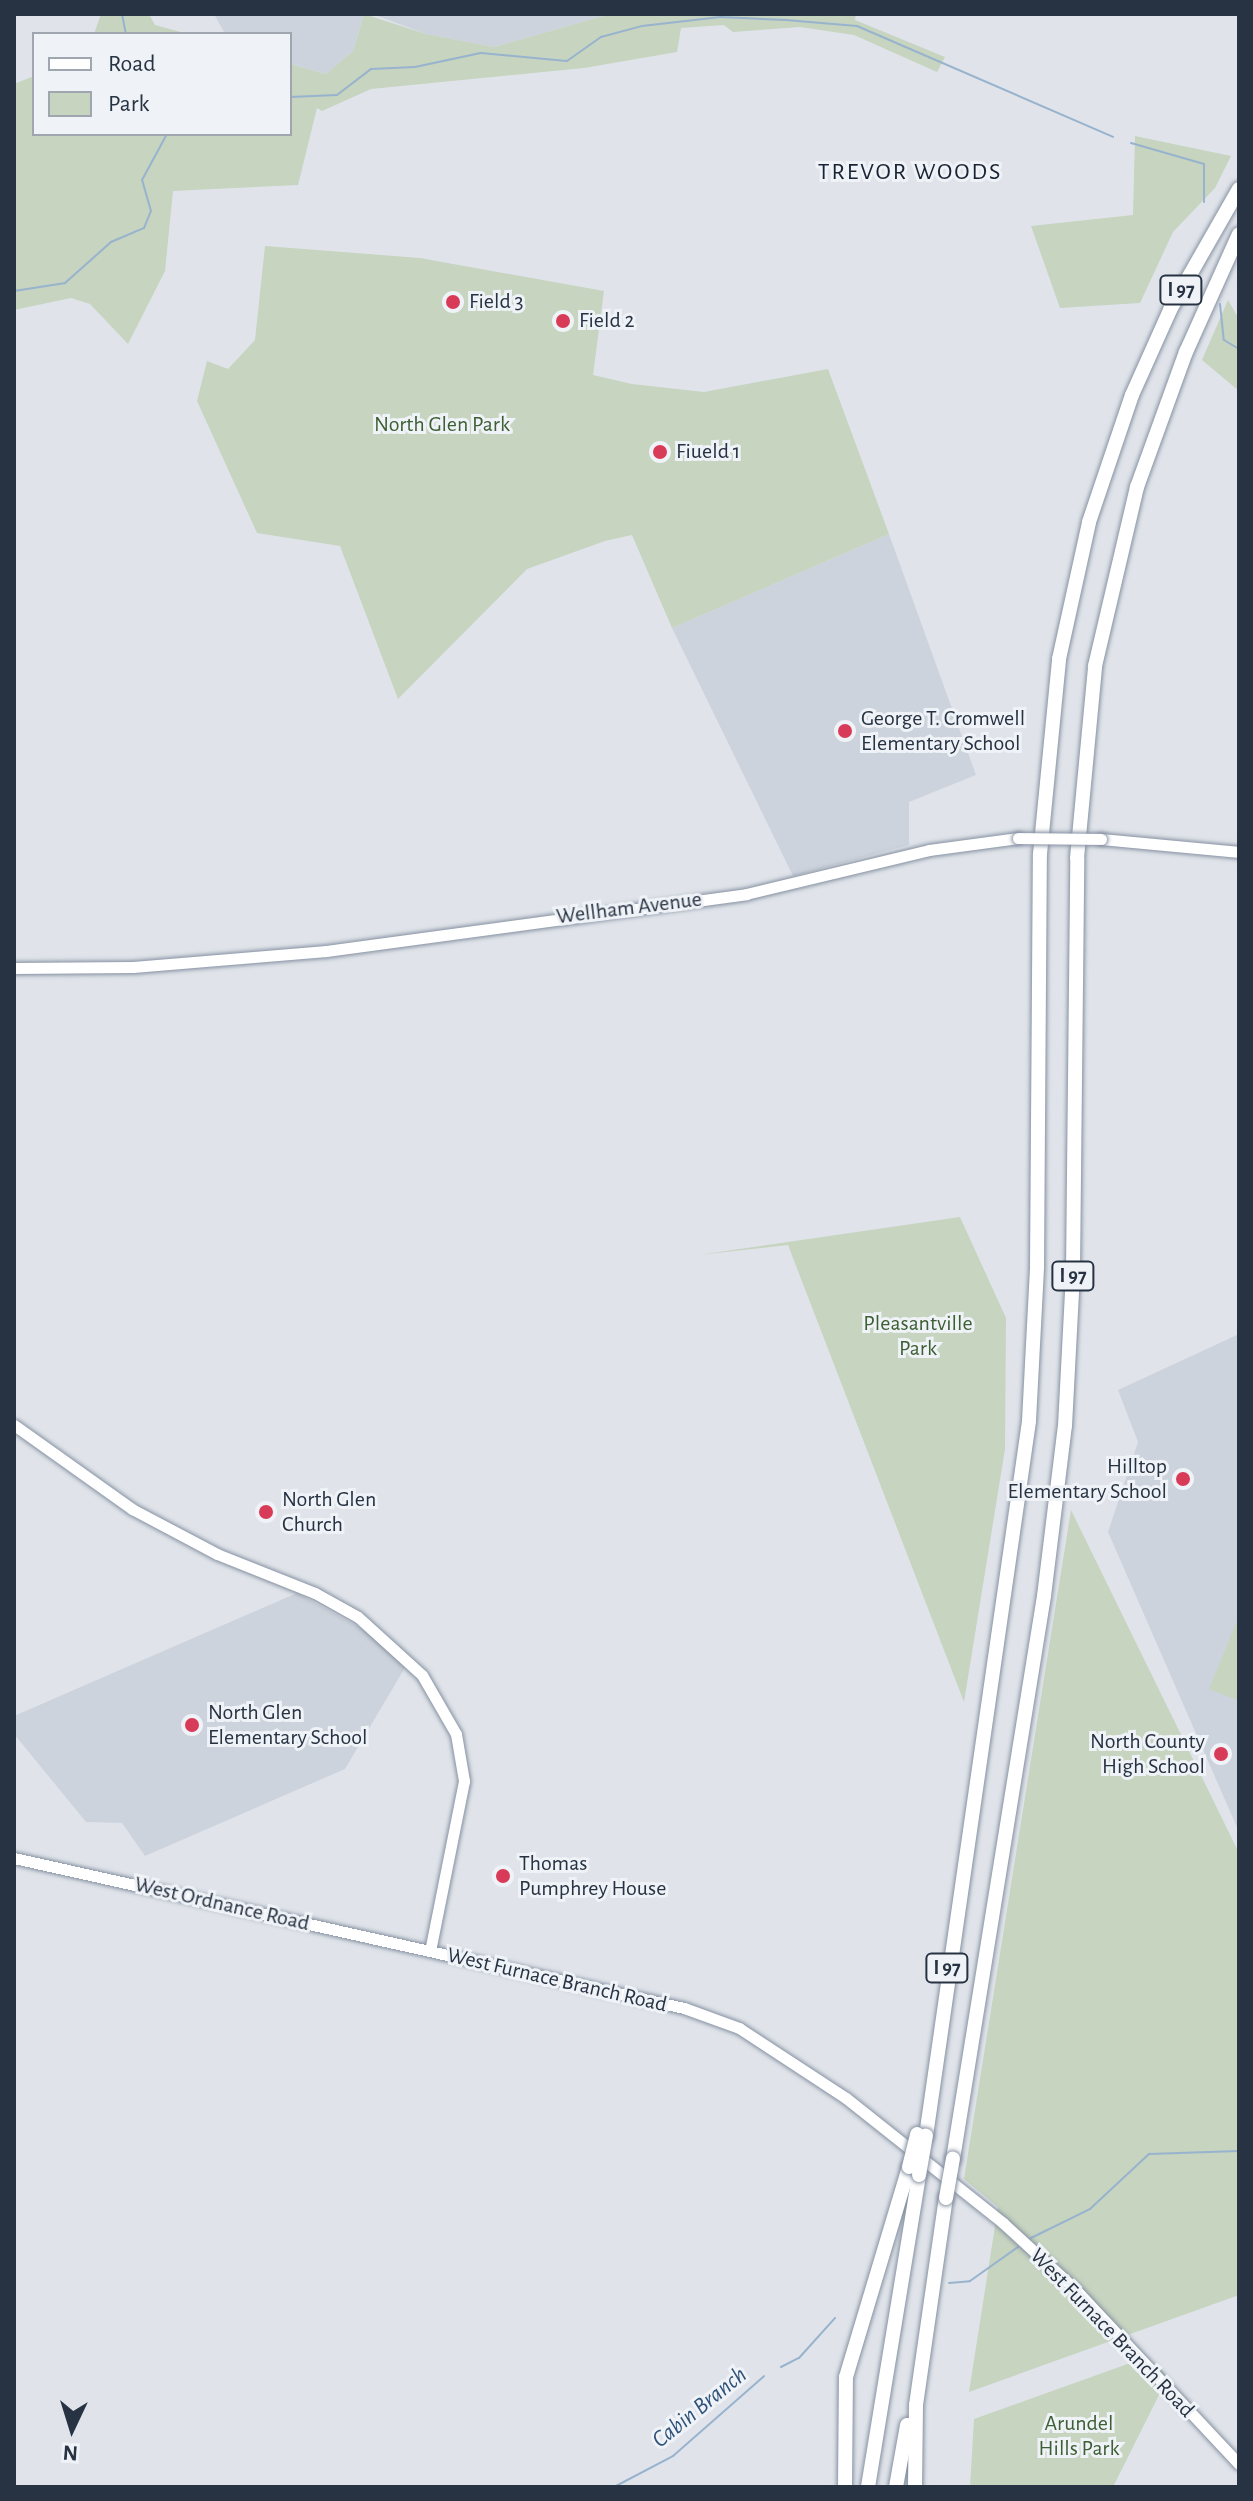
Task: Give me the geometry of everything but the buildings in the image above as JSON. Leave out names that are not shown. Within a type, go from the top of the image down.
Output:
[{"type":"highway","name":"I 97","points":[[914,2171],[966,1864],[1030,1409],[1037,1267],[1040,854],[1059,659],[1089,522],[1132,395],[1165,319],[1239,189]]},
{"type":"highway","name":"I 97","points":[[932,2295],[1062,1454],[1073,1271],[1077,858],[1089,706],[1113,576],[1137,487],[1186,352],[1237,237]]},
{"type":"highway","points":[[868,2487],[914,2171]]},
{"type":"highway","points":[[845,2487],[842,2430],[846,2377],[914,2171]]},
{"type":"highway","points":[[896,2487],[932,2295]]},
{"type":"highway","points":[[915,2487],[914,2430],[932,2295]]},
{"type":"street","name":"Wellham Avenue","points":[[14,968],[133,967],[326,951],[746,894],[929,850],[1018,838],[1101,839],[1239,852]]},
{"type":"street","name":"West Furnace Branch Road","points":[[14,1425],[132,1509],[217,1554],[315,1593],[358,1617],[391,1641],[422,1675],[456,1734],[464,1781],[430,1951],[684,2008],[758,2039],[897,2136],[1003,2223],[1076,2290],[1239,2464]]},
{"type":"street","name":"West Ordnance Road","points":[[14,1858],[430,1951]]},
{"type":"shaded area","points":[[214,14],[364,14],[353,51],[326,74],[292,65],[292,32],[224,32]]},
{"type":"shaded area","points":[[372,14],[610,14],[494,47],[426,34]]},
{"type":"shaded area","points":[[889,534],[976,775],[909,802],[909,845],[793,876],[672,628]]},
{"type":"shaded area","name":"Hilltop Elementary School","points":[[1239,1334],[1239,1832],[1108,1532],[1138,1442],[1118,1390]]},
{"type":"shaded area","name":"North Glen Elementary School","points":[[297,1593],[362,1629],[406,1666],[345,1769],[145,1856],[122,1823],[86,1822],[14,1734],[14,1716]]},
{"type":"green space","points":[[101,14],[149,14],[155,25],[181,32],[95,32]]},
{"type":"green space","points":[[364,14],[426,34],[494,47],[610,14],[856,14],[855,20],[945,57],[937,72],[854,35],[800,27],[733,32],[724,25],[681,28],[677,52],[584,68],[371,89],[322,111],[317,108],[298,185],[173,191],[165,271],[128,344],[90,304],[71,298],[14,310],[14,84],[32,77],[32,136],[292,136],[292,65],[326,74],[353,51]]},
{"type":"green space","points":[[1135,136],[1231,156],[1215,188],[1173,232],[1140,303],[1060,308],[1031,226],[1133,215]]},
{"type":"green space","name":"North Glen Park","points":[[265,246],[420,258],[604,291],[593,375],[632,384],[704,392],[828,369],[889,534],[672,628],[632,535],[605,541],[527,569],[398,699],[340,546],[257,533],[197,401],[207,361],[228,369],[255,340]]},
{"type":"green space","points":[[1228,300],[1239,319],[1239,391],[1202,360]]},
{"type":"green space","name":"Pleasantville Park","points":[[960,1217],[1006,1318],[1005,1449],[964,1702],[788,1245],[698,1255]]},
{"type":"green space","points":[[1071,1510],[1239,1853],[1239,2295],[969,2392],[998,2207],[964,2179]]},
{"type":"green space","points":[[1239,1616],[1239,1701],[1209,1689]]},
{"type":"green space","name":"Arundel Hills Park","points":[[1147,2357],[1139,2372],[1150,2380],[1160,2368],[1168,2377],[1113,2487],[970,2487],[974,2419]]},
{"type":"waterway","points":[[122,14],[126,32]]},
{"type":"waterway","points":[[292,97],[337,95],[371,69],[415,67],[481,53],[567,61],[601,37],[642,26],[720,17],[786,20],[857,26],[1113,137]]},
{"type":"waterway","points":[[14,291],[65,283],[111,242],[144,228],[151,211],[142,180],[166,136]]},
{"type":"waterway","points":[[1131,143],[1204,164],[1204,202]]},
{"type":"waterway","points":[[1220,304],[1224,340],[1239,349]]},
{"type":"waterway","name":"Cabin Branch","points":[[1031,2238],[1090,2209],[1149,2154],[1239,2151]]},
{"type":"waterway","name":"Cabin Branch","points":[[949,2283],[970,2281],[1018,2247]]},
{"type":"waterway","name":"Cabin Branch","points":[[781,2367],[799,2358],[835,2318]]},
{"type":"waterway","name":"Cabin Branch","points":[[614,2487],[673,2456],[764,2376]]},
{"type":"place","name":"Field 3","points":[[453,302]]},
{"type":"place","name":"Field 2","points":[[563,321]]},
{"type":"place","name":"Fiueld 1","points":[[660,452]]},
{"type":"place","name":"George T. Cromwell Elementary School","points":[[845,731]]},
{"type":"place","name":"Hilltop Elementary School","points":[[1183,1479]]},
{"type":"place","name":"North Glen Church","points":[[266,1512]]},
{"type":"place","name":"North Glen Elementary School","points":[[192,1725]]},
{"type":"place","name":"North County High School","points":[[1221,1754]]},
{"type":"place","name":"Thomas Pumphrey House","points":[[503,1876]]},
{"type":"district","name":"TREVOR WOODS","points":[[910,173]]}]
